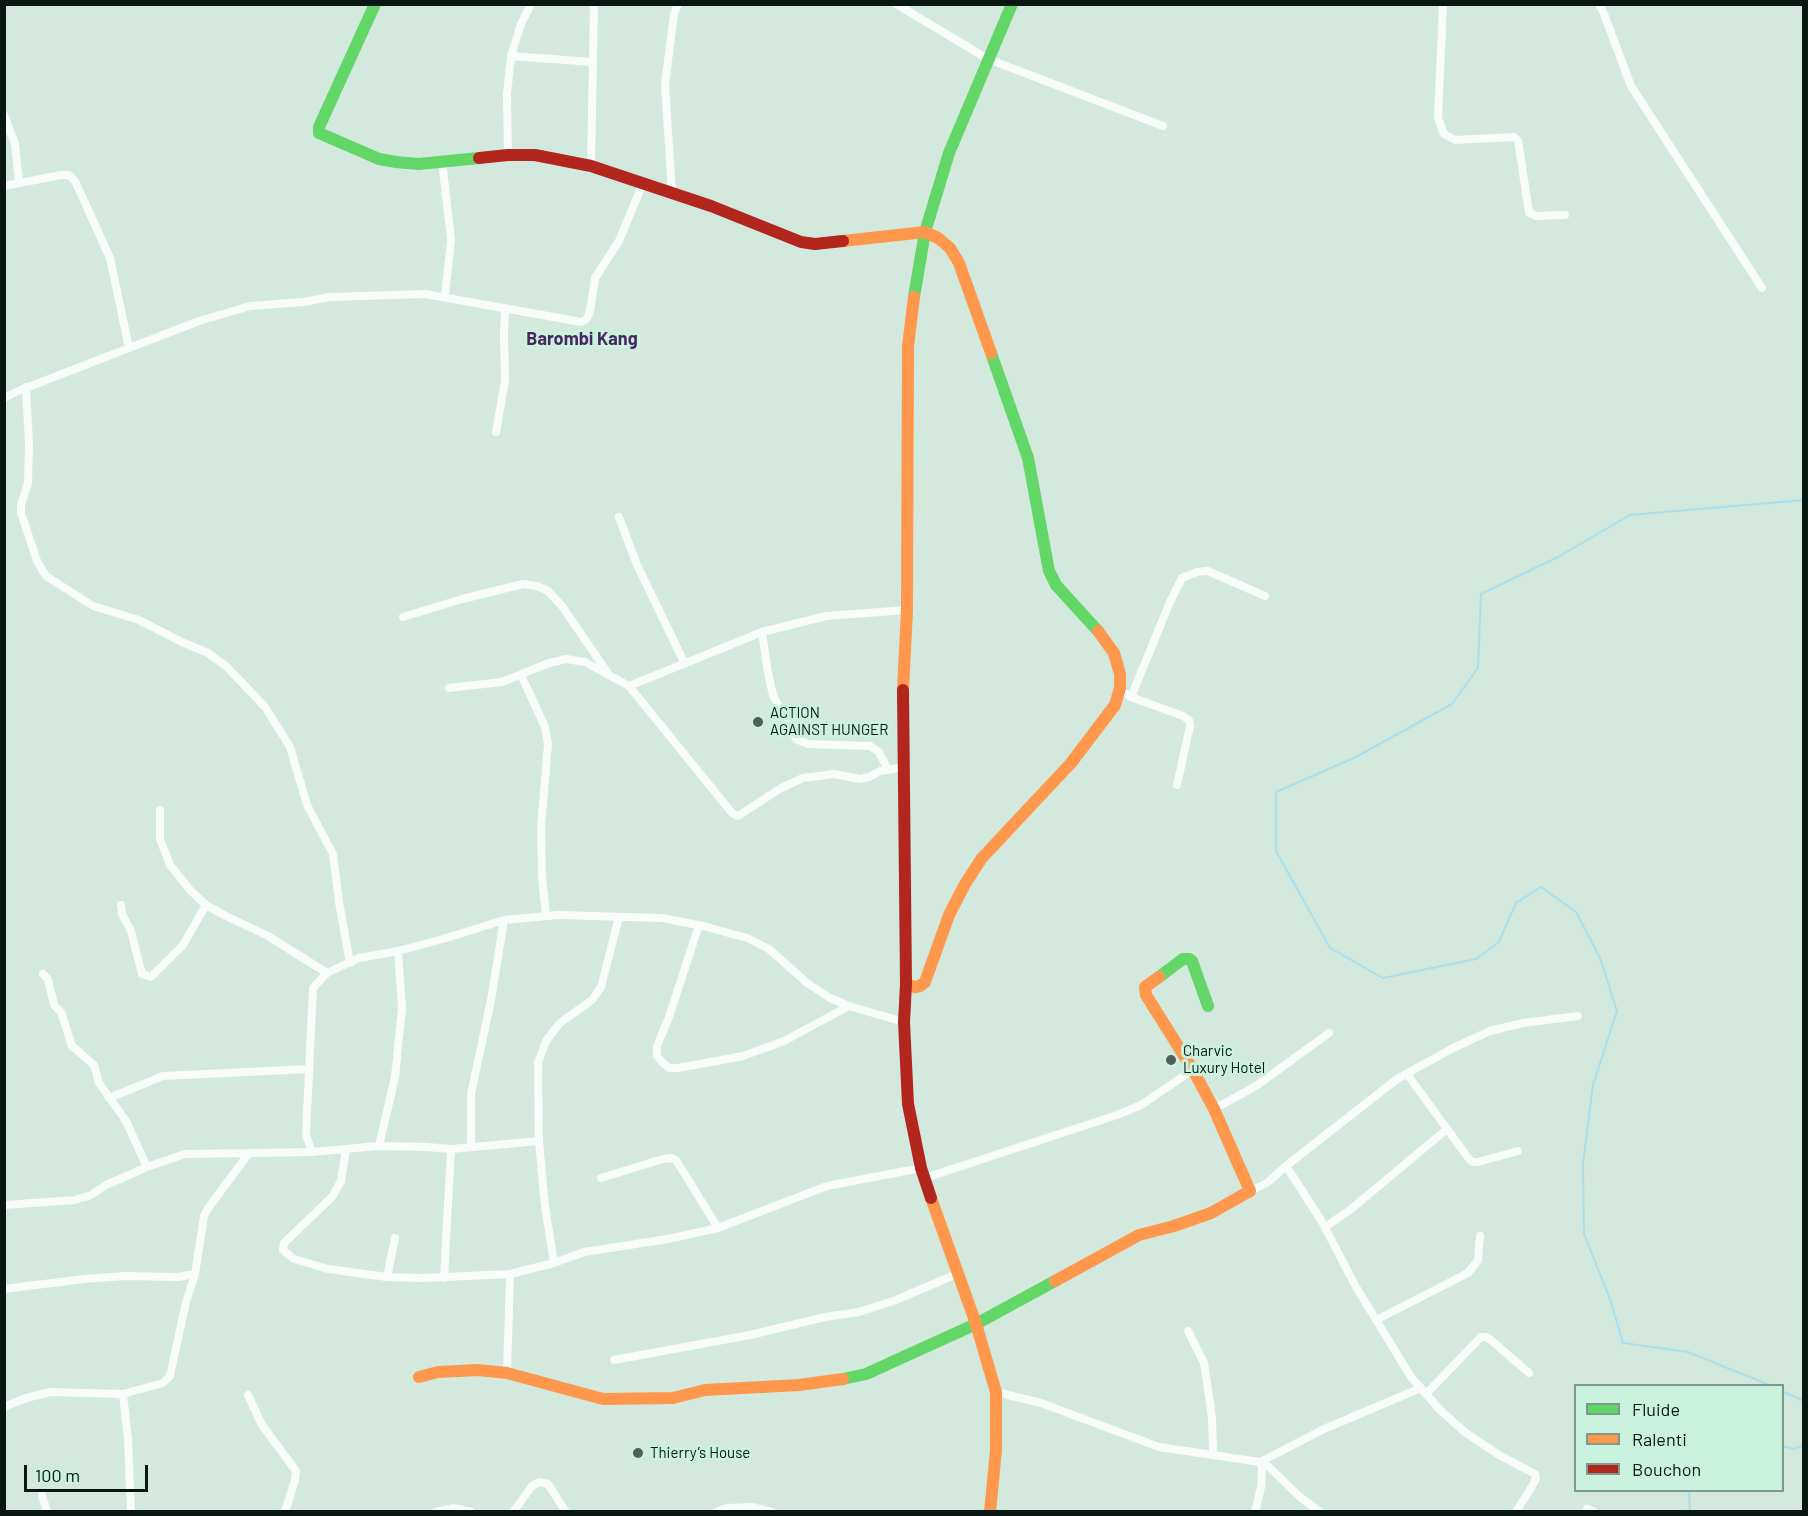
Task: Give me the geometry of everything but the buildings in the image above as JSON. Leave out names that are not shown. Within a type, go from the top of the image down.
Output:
[{"type":"main road","points":[[375,4],[319,127],[319,133],[379,159],[396,162],[419,164],[508,155],[535,155],[591,166],[711,206],[801,242],[815,244],[925,232],[938,238],[950,248],[959,263],[1028,458],[1049,572],[1056,585],[1101,634],[1114,653],[1120,674],[1120,688],[1114,705],[1071,763],[982,858],[948,915],[925,982],[915,987],[906,984]]},
{"type":"main road","points":[[990,1512],[996,1450],[996,1392],[976,1324],[923,1173],[908,1104],[904,1022],[906,984],[903,682],[907,610],[908,346],[925,232],[949,153],[1012,4]]},
{"type":"main road","points":[[418,1377],[438,1372],[478,1370],[507,1373],[603,1399],[673,1398],[705,1390],[799,1385],[846,1379],[866,1374],[976,1324],[1139,1234],[1174,1226],[1211,1213],[1250,1191],[1214,1109],[1193,1070],[1146,995],[1145,987],[1183,959],[1188,959],[1192,961],[1208,1006]]},
{"type":"street","points":[[508,155],[507,94],[511,56],[521,24],[531,4]]},
{"type":"street","points":[[591,166],[594,4]]},
{"type":"street","points":[[672,193],[665,84],[674,14],[678,4]]},
{"type":"street","points":[[896,4],[988,59],[1163,126]]},
{"type":"street","points":[[1443,4],[1438,118],[1444,134],[1455,140],[1514,137],[1518,140],[1529,213],[1536,216],[1565,215]]},
{"type":"street","points":[[1599,4],[1631,86],[1762,288]]},
{"type":"street","points":[[511,56],[592,62]]},
{"type":"street","points":[[4,115],[15,144],[19,182]]},
{"type":"street","points":[[442,161],[451,240],[445,297]]},
{"type":"street","points":[[4,186],[61,175],[69,176],[75,181],[110,258],[129,348]]},
{"type":"street","points":[[4,398],[26,387],[199,321],[250,306],[303,302],[330,297],[425,294],[581,322],[587,319],[590,311],[595,278],[619,241],[643,183]]},
{"type":"street","points":[[496,432],[505,381],[505,308]]},
{"type":"street","points":[[26,387],[29,444],[28,483],[21,505],[21,513],[38,561],[46,576],[93,606],[139,620],[208,653],[227,667],[265,707],[290,747],[307,805],[333,854],[350,963]]},
{"type":"street","points":[[619,517],[637,565],[685,664]]},
{"type":"street","points":[[1131,698],[1182,578],[1197,572],[1208,571],[1265,596]]},
{"type":"street","points":[[404,617],[462,599],[523,584],[537,586],[548,591],[562,606],[609,674]]},
{"type":"street","points":[[629,686],[762,632],[826,616],[907,610]]},
{"type":"street","points":[[762,632],[773,695],[796,739],[808,744],[870,746],[879,752],[888,770]]},
{"type":"street","points":[[449,688],[502,682],[549,663],[566,659],[585,662],[629,686],[732,813],[738,816],[781,788],[803,778],[834,774],[860,778],[869,777],[880,771],[904,767]]},
{"type":"street","points":[[521,675],[545,726],[548,744],[541,827],[546,916]]},
{"type":"street","points":[[1120,688],[1131,698],[1189,720],[1190,726],[1177,785]]},
{"type":"street","points":[[160,810],[160,839],[170,865],[190,890],[206,905],[268,936],[327,973]]},
{"type":"street","points":[[121,905],[122,914],[131,931],[142,974],[151,977],[183,945],[206,905]]},
{"type":"street","points":[[312,1152],[306,1135],[314,988],[327,973],[359,958],[398,951],[504,920],[558,915],[662,918],[699,925],[747,938],[769,949],[807,983],[830,998],[904,1022]]},
{"type":"street","points":[[554,1263],[545,1206],[539,1141],[538,1063],[546,1041],[560,1023],[592,1000],[601,987],[619,917]]},
{"type":"street","points":[[471,1147],[471,1094],[491,1000],[504,920]]},
{"type":"street","points":[[699,925],[669,1017],[657,1046],[657,1056],[669,1068],[743,1056],[784,1041],[849,1006]]},
{"type":"street","points":[[379,1146],[396,1065],[402,1008],[398,951]]},
{"type":"street","points":[[43,974],[48,979],[54,1005],[61,1012],[72,1046],[94,1065],[99,1083],[126,1121],[147,1167]]},
{"type":"street","points":[[1250,1191],[1267,1183],[1397,1079],[1453,1048],[1490,1031],[1523,1023],[1578,1016]]},
{"type":"street","points":[[1214,1109],[1256,1086],[1329,1033]]},
{"type":"street","points":[[109,1098],[163,1076],[309,1069]]},
{"type":"street","points":[[346,1149],[341,1181],[332,1197],[284,1243],[283,1250],[294,1259],[328,1269],[387,1277],[444,1278],[510,1274],[554,1263],[584,1252],[668,1239],[718,1228],[826,1185],[923,1173],[1116,1115],[1141,1105],[1193,1070]]},
{"type":"street","points":[[1407,1074],[1473,1162],[1518,1151]]},
{"type":"street","points":[[1325,1227],[1350,1210],[1447,1129]]},
{"type":"street","points":[[4,1205],[75,1200],[91,1195],[106,1185],[147,1167],[185,1154],[312,1152],[379,1146],[451,1149],[539,1141]]},
{"type":"street","points":[[444,1278],[451,1149]]},
{"type":"street","points":[[4,1407],[50,1392],[123,1394],[163,1383],[170,1376],[186,1302],[195,1274],[204,1216],[208,1207],[249,1153]]},
{"type":"street","points":[[601,1178],[663,1159],[676,1160],[718,1228]]},
{"type":"street","points":[[1286,1166],[1325,1227],[1356,1287],[1412,1377],[1440,1410],[1466,1433],[1499,1455],[1535,1474],[1534,1483],[1516,1512]]},
{"type":"street","points":[[1376,1320],[1468,1273],[1478,1260],[1480,1236]]},
{"type":"street","points":[[387,1277],[395,1238]]},
{"type":"street","points":[[614,1360],[859,1312],[958,1273]]},
{"type":"street","points":[[4,1289],[84,1278],[178,1277],[195,1274]]},
{"type":"street","points":[[507,1373],[510,1274]]},
{"type":"street","points":[[1188,1331],[1204,1363],[1212,1417],[1213,1455]]},
{"type":"street","points":[[1260,1462],[1323,1429],[1424,1391],[1481,1337],[1491,1340],[1529,1373]]},
{"type":"street","points":[[996,1392],[1041,1403],[1159,1447],[1260,1462],[1268,1466],[1300,1497],[1320,1512]]},
{"type":"street","points":[[123,1394],[128,1439],[131,1512]]},
{"type":"street","points":[[248,1395],[262,1425],[296,1471],[285,1512]]},
{"type":"street","points":[[1255,1512],[1261,1487],[1260,1462]]},
{"type":"street","points":[[513,1512],[532,1486],[539,1482],[548,1484],[566,1512]]},
{"type":"street","points":[[42,1496],[46,1512]]},
{"type":"street","points":[[716,1512],[727,1508],[753,1507],[772,1512]]},
{"type":"street","points":[[436,1512],[453,1508],[471,1512]]},
{"type":"waterway","points":[[1767,1384],[1688,1352],[1623,1343],[1610,1299],[1584,1234],[1583,1163],[1593,1085],[1617,1011],[1600,958],[1576,912],[1541,887],[1516,903],[1499,942],[1476,959],[1383,978],[1330,948],[1276,851],[1276,792],[1356,757],[1452,704],[1478,668],[1481,594],[1558,557],[1630,515],[1804,500]]},
{"type":"waterway","points":[[1784,1392],[1804,1401]]},
{"type":"waterway","points":[[1784,1446],[1794,1449],[1804,1445]]},
{"type":"waterway","points":[[1689,1492],[1690,1512]]},
{"type":"traffic: fast","points":[[375,4],[319,127],[319,133],[379,159],[396,162],[419,164],[479,158]]},
{"type":"traffic: fast","points":[[914,297],[925,232],[949,153],[1012,4]]},
{"type":"traffic: fast","points":[[991,353],[1028,458],[1049,571],[1056,585],[1098,631]]},
{"type":"traffic: fast","points":[[1159,977],[1183,959],[1189,959],[1192,961],[1208,1006]]},
{"type":"traffic: fast","points":[[843,1379],[866,1374],[976,1324],[1055,1281]]},
{"type":"traffic: slow","points":[[843,241],[925,232],[938,238],[950,248],[959,263],[991,353]]},
{"type":"traffic: slow","points":[[903,690],[907,610],[908,346],[914,297]]},
{"type":"traffic: slow","points":[[906,984],[915,987],[925,982],[949,915],[982,858],[1071,763],[1115,705],[1120,688],[1120,674],[1114,653],[1098,631]]},
{"type":"traffic: slow","points":[[1055,1281],[1139,1235],[1211,1213],[1250,1191],[1214,1109],[1193,1070],[1146,995],[1145,987],[1159,977]]},
{"type":"traffic: slow","points":[[931,1198],[976,1324],[996,1392],[996,1450],[990,1512]]},
{"type":"traffic: slow","points":[[419,1377],[438,1372],[478,1370],[507,1373],[603,1399],[673,1398],[705,1390],[799,1385],[843,1379]]},
{"type":"traffic: jam","points":[[479,158],[535,155],[591,166],[711,206],[801,242],[815,244],[843,241]]},
{"type":"traffic: jam","points":[[903,690],[906,984],[904,1022],[908,1104],[921,1168],[931,1198]]},
{"type":"place","name":"ACTION AGAINST HUNGER","points":[[758,722]]},
{"type":"place","name":"Charvic Luxury Hotel","points":[[1171,1060]]},
{"type":"place","name":"Thierry’s House","points":[[638,1453]]},
{"type":"district","name":"Barombi Kang","points":[[582,339]]}]
